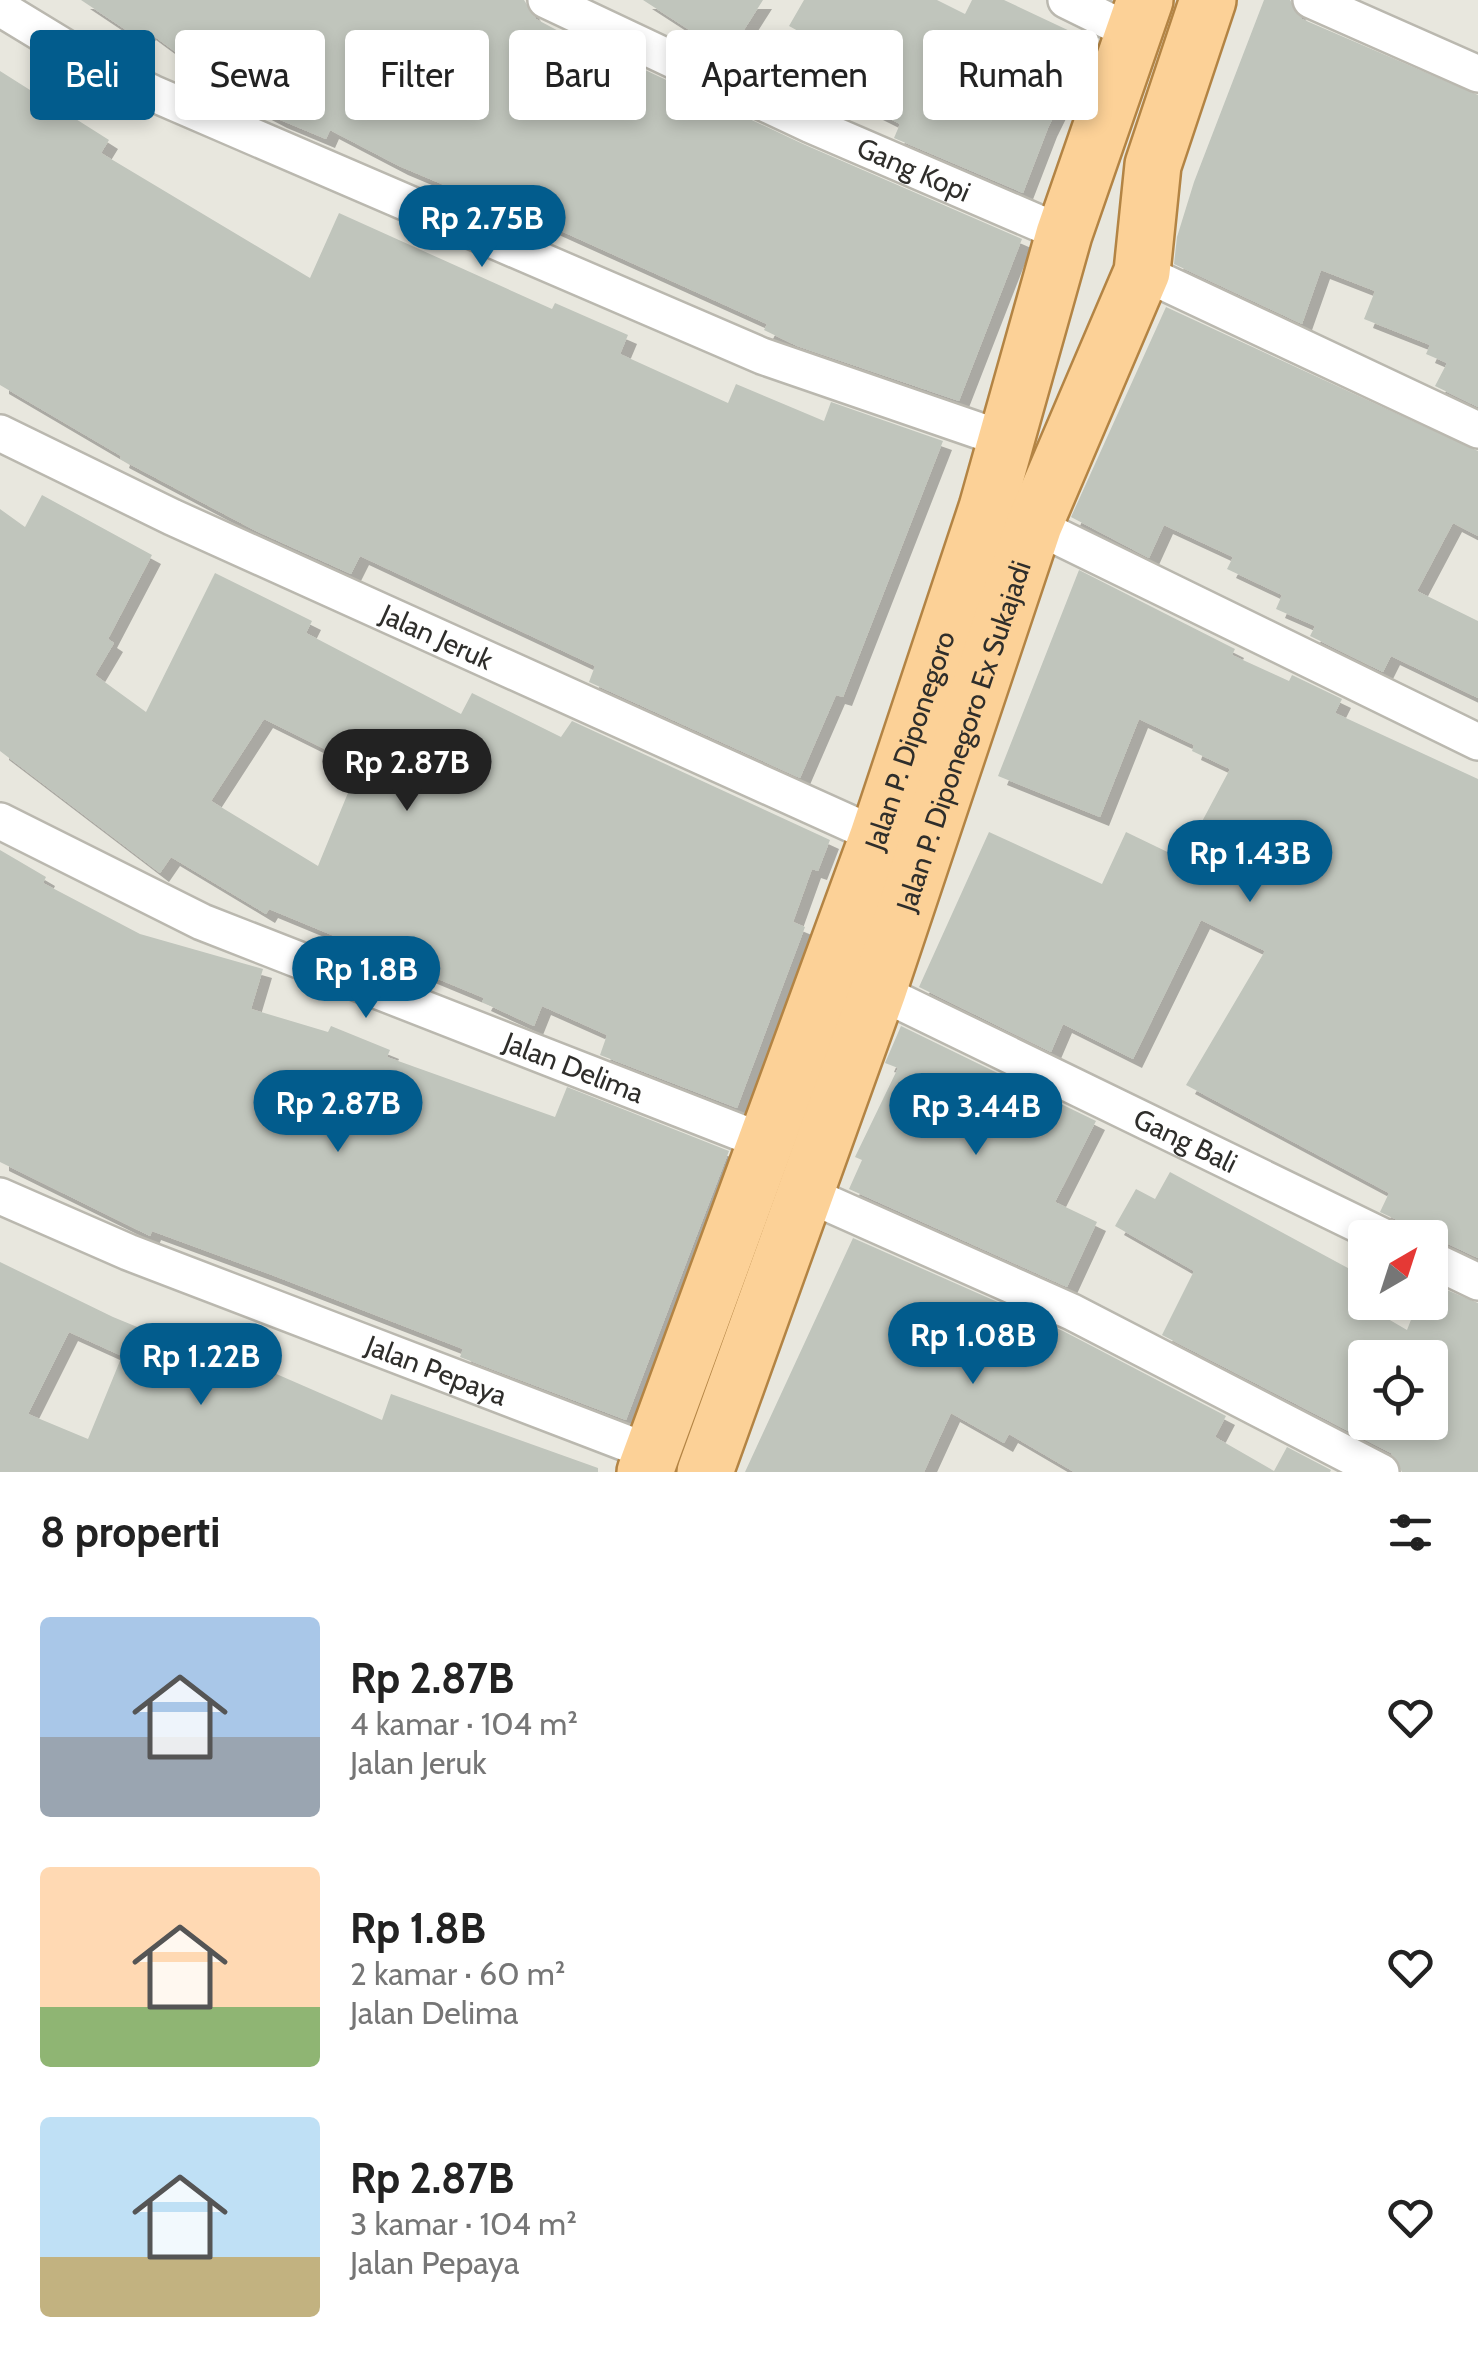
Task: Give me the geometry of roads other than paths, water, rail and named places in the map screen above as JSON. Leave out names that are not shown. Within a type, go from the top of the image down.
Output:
[{"type":"main road","name":"Jalan P. Diponegoro Ex Sukajadi","points":[[705,1472],[878,991],[1034,525],[1142,272],[1152,166],[1208,0]]},
{"type":"main road","name":"Jalan P. Diponegoro","points":[[649,1462],[878,836],[1006,440],[1064,234],[1139,17]]},
{"type":"street","name":"Gang Kopi","points":[[546,0],[811,125],[1064,234]]},
{"type":"street","points":[[1066,0],[1139,17]]},
{"type":"street","points":[[1311,0],[1478,74]]},
{"type":"street","points":[[0,8],[136,86],[762,356],[1006,440]]},
{"type":"street","points":[[1142,272],[1478,430]]},
{"type":"street","name":"Jalan Jeruk","points":[[0,433],[172,517],[878,836]]},
{"type":"street","points":[[1034,525],[1478,742]]},
{"type":"street","name":"Jalan Delima","points":[[0,820],[202,922],[767,1142]]},
{"type":"street","name":"Gang Bali","points":[[878,991],[1349,1220]]},
{"type":"street","points":[[806,1194],[1072,1312],[1381,1472]]},
{"type":"street","name":"Jalan Pepaya","points":[[1,1198],[649,1462]]},
{"type":"street","points":[[1448,1268],[1478,1282]]}]
